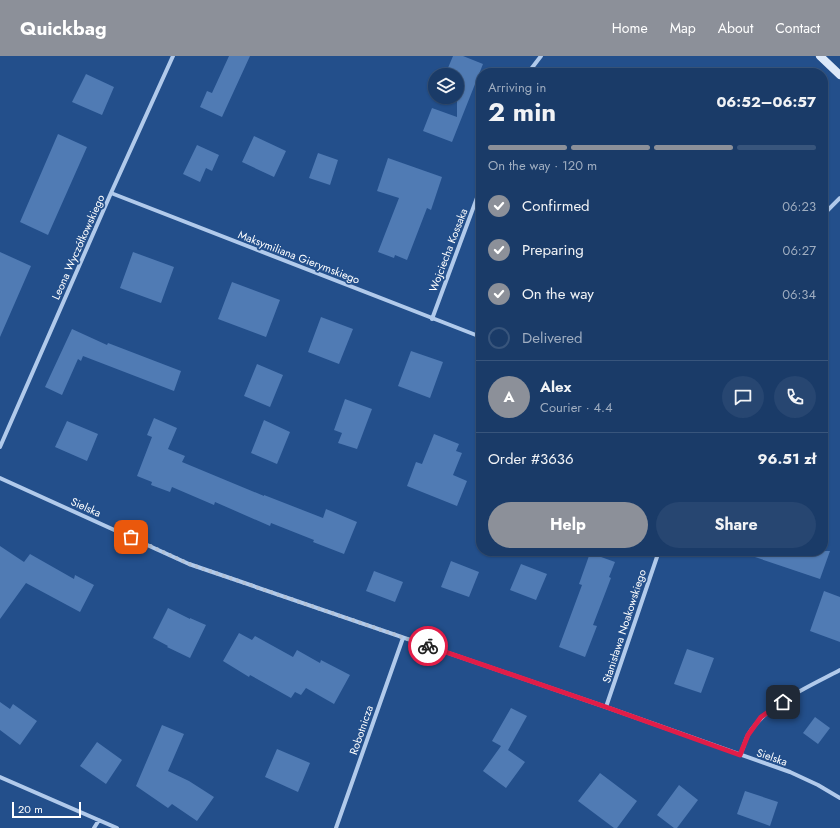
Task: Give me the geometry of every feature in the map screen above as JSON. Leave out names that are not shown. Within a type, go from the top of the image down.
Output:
[{"type":"street","name":"Leona Wyczółkowskiego","points":[[0,447],[111,193],[173,56]]},
{"type":"street","points":[[532,68],[541,56]]},
{"type":"street","points":[[820,56],[840,75]]},
{"type":"street","name":"Maksymiliana Gierymskiego","points":[[111,193],[476,335]]},
{"type":"street","points":[[828,210],[840,198]]},
{"type":"street","name":"Wojciecha Kossaka","points":[[432,319],[476,201]]},
{"type":"street","name":"Sielska","points":[[0,478],[189,564],[606,707],[790,772],[818,785],[840,798]]},
{"type":"street","name":"Stanisława Noakowskiego","points":[[606,707],[657,556]]},
{"type":"street","name":"Robotnicza","points":[[336,828],[403,638]]},
{"type":"street","points":[[740,755],[748,735],[761,717],[794,695],[840,670]]},
{"type":"street","points":[[0,777],[117,828]]},
{"type":"street","points":[[94,828],[99,820]]},
{"type":"building","points":[[229,56],[250,56],[222,117],[200,107],[207,91],[212,93]]},
{"type":"building","points":[[453,56],[463,56],[483,64],[481,68],[476,68],[476,82],[452,142],[423,131],[432,108],[457,117],[457,104],[464,104],[464,68],[448,68]]},
{"type":"building","points":[[86,74],[114,87],[102,115],[72,102]]},
{"type":"building","points":[[58,134],[87,147],[48,235],[20,222]]},
{"type":"building","points":[[254,136],[286,151],[274,177],[242,162]]},
{"type":"building","points":[[197,145],[219,155],[212,171],[206,168],[200,182],[183,174]]},
{"type":"building","points":[[318,153],[338,160],[330,185],[309,178]]},
{"type":"building","points":[[388,158],[442,177],[431,210],[427,208],[407,260],[395,255],[394,258],[378,252],[399,198],[377,191]]},
{"type":"building","points":[[0,252],[31,266],[0,337]]},
{"type":"building","points":[[133,252],[174,267],[161,303],[120,288]]},
{"type":"building","points":[[232,282],[280,300],[266,337],[218,319]]},
{"type":"building","points":[[321,317],[353,329],[339,364],[308,352]]},
{"type":"building","points":[[72,329],[107,345],[108,343],[181,371],[174,391],[83,356],[81,361],[78,359],[62,395],[45,387]]},
{"type":"building","points":[[411,351],[443,362],[430,398],[398,386]]},
{"type":"building","points":[[257,364],[283,375],[270,407],[244,396]]},
{"type":"building","points":[[345,399],[372,409],[357,449],[338,443],[342,433],[334,430]]},
{"type":"building","points":[[154,418],[177,428],[168,449],[185,456],[182,462],[264,496],[323,518],[326,509],[357,522],[344,554],[313,542],[314,540],[271,523],[270,526],[215,502],[214,505],[172,487],[170,492],[151,485],[152,482],[137,476],[152,437],[147,435]]},
{"type":"building","points":[[264,420],[290,432],[277,464],[251,453]]},
{"type":"building","points":[[67,421],[98,434],[87,461],[55,447]]},
{"type":"building","points":[[434,434],[459,444],[456,451],[462,453],[453,475],[467,481],[457,506],[407,486],[416,462],[422,464]]},
{"type":"building","points":[[0,546],[24,562],[30,554],[74,579],[75,575],[94,585],[80,612],[26,583],[0,619]]},
{"type":"building","points":[[828,551],[830,551],[820,579],[752,556],[828,556]]},
{"type":"building","points":[[589,556],[598,556],[615,562],[609,577],[611,578],[593,625],[597,626],[585,657],[559,647],[582,585],[579,584]]},
{"type":"building","points":[[451,561],[479,572],[469,597],[441,587]]},
{"type":"building","points":[[521,564],[547,574],[536,600],[510,590]]},
{"type":"building","points":[[374,571],[403,582],[395,602],[366,591]]},
{"type":"building","points":[[824,591],[840,597],[840,642],[810,631]]},
{"type":"building","points":[[168,608],[206,625],[190,658],[167,647],[168,646],[153,638]]},
{"type":"building","points":[[239,633],[252,640],[255,636],[293,657],[297,650],[320,663],[321,660],[350,675],[334,704],[306,688],[301,695],[295,692],[291,698],[250,675],[249,677],[223,661]]},
{"type":"building","points":[[687,649],[714,658],[701,693],[674,684]]},
{"type":"building","points":[[0,702],[10,709],[13,704],[37,721],[20,745],[0,730]]},
{"type":"building","points":[[511,708],[527,716],[508,750],[525,762],[506,788],[483,771],[501,746],[492,741]]},
{"type":"building","points":[[815,717],[830,728],[818,744],[803,733]]},
{"type":"building","points":[[162,725],[184,734],[168,771],[189,781],[214,797],[197,821],[172,804],[168,808],[136,786]]},
{"type":"building","points":[[97,742],[122,760],[106,784],[80,766]]},
{"type":"building","points":[[277,749],[310,763],[298,792],[265,777]]},
{"type":"building","points":[[600,773],[637,801],[617,828],[614,828],[578,801]]},
{"type":"building","points":[[679,785],[698,800],[677,828],[674,828],[657,815]]},
{"type":"building","points":[[745,791],[778,802],[770,826],[737,814]]},
{"type":"way so far","points":[[131,537],[189,564],[428,646]]},
{"type":"route","points":[[428,646],[740,755],[748,735],[761,717],[783,702]]}]
